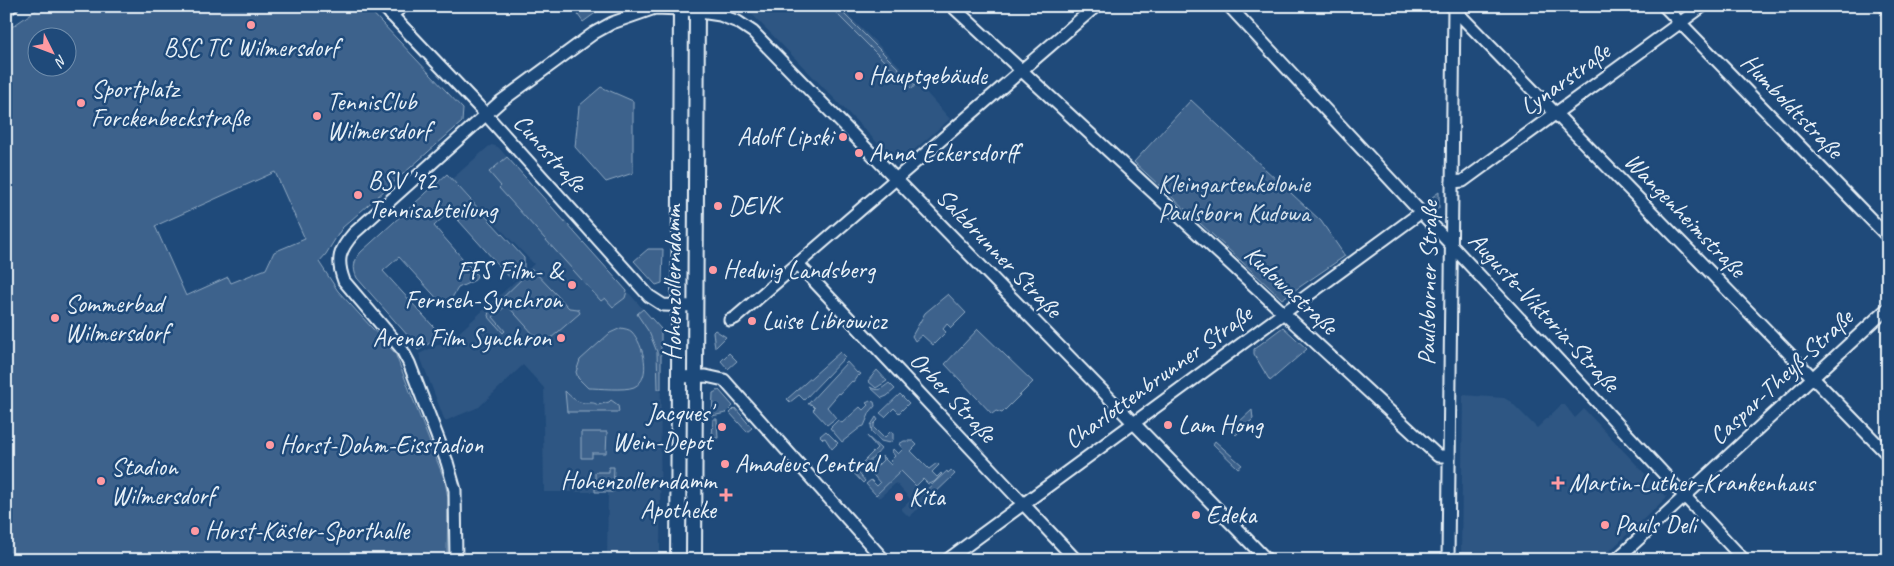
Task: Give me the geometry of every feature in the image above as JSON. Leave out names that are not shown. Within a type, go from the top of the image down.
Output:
[{"type":"main road","name":"Hohenzollerndamm","points":[[678,560],[681,8]]},
{"type":"main road","name":"Hohenzollerndamm","points":[[694,560],[697,8]]},
{"type":"street","points":[[6,10],[12,6]]},
{"type":"street","points":[[387,10],[402,6]]},
{"type":"street","name":"Kudowastraße","points":[[952,6],[1438,456],[1449,456]]},
{"type":"street","points":[[730,320],[735,318],[798,264],[1096,6]]},
{"type":"street","name":"Auguste-Viktoria-Straße","points":[[1229,6],[1744,560]]},
{"type":"street","name":"Humboldtstraße","points":[[1664,6],[1888,237]]},
{"type":"street","name":"Lynarstraße","points":[[1452,182],[1463,180],[1703,6]]},
{"type":"street","name":"Wangenheimstraße","points":[[1453,7],[1888,455]]},
{"type":"street","name":"Paulsborner Straße","points":[[1448,560],[1453,7]]},
{"type":"street","name":"Salzbrunner Straße","points":[[456,560],[455,490],[447,462],[405,356],[348,288],[340,270],[339,262],[345,243],[486,115],[594,33],[612,23],[655,8],[697,8],[738,22],[753,32],[1267,560]]},
{"type":"street","name":"Cunostraße","points":[[387,10],[486,115],[646,293],[658,303],[695,306]]},
{"type":"street","name":"Charlottenbrunner Straße","points":[[947,560],[1420,213]]},
{"type":"street","name":"Orber Straße","points":[[798,264],[1076,560]]},
{"type":"street","name":"Caspar-Theyß-Straße","points":[[1616,560],[1888,308]]},
{"type":"street","points":[[679,377],[706,376],[724,380],[884,560]]},
{"type":"shaded area","points":[[744,6],[839,6],[923,89],[950,119],[898,164]]},
{"type":"shaded area","points":[[492,145],[498,147],[661,329],[660,560],[607,560],[608,492],[544,492],[544,388],[523,365],[479,407],[445,421],[419,354],[454,337],[534,264],[452,179]]},
{"type":"shaded area","name":"Martin-Luther-Krankenhaus","points":[[1463,395],[1504,398],[1511,402],[1537,428],[1561,405],[1565,405],[1575,418],[1584,409],[1667,497],[1600,560],[1461,560]]},
{"type":"shaded area","points":[[901,471],[929,499],[909,517],[901,509],[911,500],[896,483],[879,498],[876,495]]},
{"type":"green space","points":[[42,6],[366,6],[463,109],[462,122],[342,228],[319,262],[338,291],[395,353],[445,481],[448,498],[447,560],[6,560],[6,31]],"holes":[[[275,172],[305,239],[274,252],[266,269],[231,283],[228,277],[186,296],[155,226]]]},
{"type":"green space","points":[[576,6],[605,6],[583,22],[573,8]]},
{"type":"green space","points":[[829,6],[836,6],[915,85],[912,89]]},
{"type":"green space","points":[[687,20],[691,20],[692,287],[685,287]]},
{"type":"green space","points":[[601,87],[633,101],[633,173],[606,182],[575,147],[579,106]]},
{"type":"green space","name":"Kleingartenkolonie Paulsborn Kudowa","points":[[1191,100],[1321,221],[1345,256],[1282,299],[1134,162]]},
{"type":"green space","points":[[507,157],[627,291],[625,298],[613,307],[605,298],[601,301],[499,188],[501,186],[489,172]]},
{"type":"green space","points":[[447,174],[524,258],[524,270],[512,280],[450,211],[434,226],[477,275],[475,280],[458,288],[448,304],[443,305],[399,257],[383,271],[442,336],[418,350],[409,337],[357,278],[354,264],[361,252]]},
{"type":"green space","points":[[1439,192],[1439,208],[1436,211],[1428,200]]},
{"type":"green space","points":[[648,249],[663,249],[662,283],[656,285],[634,261]]},
{"type":"green space","points":[[532,269],[569,308],[578,309],[580,313],[543,345],[507,305],[493,317],[505,331],[503,333],[488,316],[489,311]]},
{"type":"green space","points":[[948,294],[966,313],[951,328],[947,324],[943,329],[946,332],[933,345],[922,335],[915,341],[912,336],[925,313]]},
{"type":"green space","points":[[643,309],[661,329],[661,389],[658,389],[657,352],[649,332],[637,314]]},
{"type":"green space","points":[[1283,327],[1307,349],[1270,381],[1254,354],[1254,349]]},
{"type":"green space","points":[[621,328],[632,332],[640,344],[645,369],[640,383],[634,387],[624,389],[588,388],[578,378],[576,372],[580,360],[610,333]]},
{"type":"green space","points":[[978,329],[1033,382],[1002,413],[996,411],[992,414],[945,364]]},
{"type":"green space","points":[[715,330],[726,337],[715,348],[713,332]]},
{"type":"green space","points":[[840,352],[845,357],[804,400],[799,395],[790,402],[787,399]]},
{"type":"green space","points":[[729,353],[737,361],[728,369],[721,361]]},
{"type":"green space","points":[[847,362],[857,373],[861,374],[839,393],[827,407],[836,418],[827,425],[813,410],[815,408],[808,404]]},
{"type":"green space","points":[[877,370],[887,381],[876,388],[868,381]]},
{"type":"green space","points":[[889,383],[895,389],[882,398],[870,387],[880,389]]},
{"type":"green space","points":[[719,390],[733,406],[726,413],[712,416],[713,393]]},
{"type":"green space","points":[[565,391],[574,399],[583,403],[598,405],[611,400],[618,405],[619,412],[567,412]]},
{"type":"green space","points":[[900,394],[909,403],[899,413],[894,408],[885,417],[880,413]]},
{"type":"green space","points":[[874,402],[875,406],[864,426],[842,442],[830,428],[838,420],[842,423],[860,407],[863,410],[868,405],[866,403]]},
{"type":"green space","points":[[684,408],[691,408],[690,560],[684,560]]},
{"type":"green space","points":[[735,408],[752,428],[747,432],[730,413]]},
{"type":"green space","points":[[1252,410],[1253,419],[1236,435],[1229,427],[1235,422],[1239,422]]},
{"type":"green space","points":[[876,417],[878,420],[874,424],[874,428],[884,438],[891,431],[893,434],[893,440],[889,443],[881,441],[872,433],[871,425]]},
{"type":"green space","points":[[713,419],[717,419],[718,438],[712,438]]},
{"type":"green space","points":[[826,431],[838,443],[832,449],[825,438],[823,439],[820,436]]},
{"type":"green space","points":[[581,432],[607,432],[606,453],[592,453],[592,458],[581,458]]},
{"type":"green space","points":[[867,436],[881,449],[869,461],[861,464],[877,448]]},
{"type":"green space","points":[[904,441],[913,441],[917,445],[911,451],[929,469],[937,463],[939,465],[932,472],[937,477],[942,474],[934,482],[928,484],[923,479],[916,486],[901,471],[876,495],[866,484],[871,480],[877,486],[880,483],[872,471],[874,463],[876,467],[883,460],[882,456],[891,465],[890,461],[895,456],[892,452],[893,449],[898,454],[903,449],[899,444]]},
{"type":"green space","points":[[1215,441],[1242,465],[1238,468],[1213,444]]},
{"type":"green space","points":[[854,461],[860,468],[857,471],[865,481],[863,483],[848,467]]},
{"type":"green space","points":[[609,467],[614,467],[613,492],[595,492],[595,472],[609,472]]},
{"type":"green space","points":[[951,470],[955,474],[929,499],[923,493],[947,471],[948,473]]},
{"type":"place","name":"BSC TC Wilmersdorf","points":[[251,25]]},
{"type":"place","name":"Hauptgebäude","points":[[859,76]]},
{"type":"place","name":"Sportplatz Forckenbeckstraße","points":[[81,103]]},
{"type":"place","name":"TennisClub Wilmersdorf","points":[[317,116]]},
{"type":"place","name":"Adolf Lipski","points":[[843,137]]},
{"type":"place","name":"Anna Eckersdorff","points":[[859,153]]},
{"type":"place","name":"BSV '92 Tennisabteilung","points":[[358,195]]},
{"type":"place","name":"DEVK","points":[[718,206]]},
{"type":"place","name":"Hedwig Landsberg","points":[[713,270]]},
{"type":"place","name":"FFS Film- & Fernseh-Synchron","points":[[572,285]]},
{"type":"place","name":"Sommerbad Wilmersdorf","points":[[55,318]]},
{"type":"place","name":"Luise Librowicz","points":[[752,321]]},
{"type":"place","name":"Arena Film Synchron","points":[[561,338]]},
{"type":"place","name":"Lam Hong","points":[[1168,425]]},
{"type":"place","name":"Jacques' Wein-Depot","points":[[722,427]]},
{"type":"place","name":"Horst-Dohm-Eisstadion","points":[[270,445]]},
{"type":"place","name":"Amadeus Central","points":[[725,464]]},
{"type":"place","name":"Stadion Wilmersdorf","points":[[101,481]]},
{"type":"place","name":"Martin-Luther-Krankenhaus","points":[[1558,483]]},
{"type":"place","name":"Hohenzollerndamm Apotheke","points":[[726,495]]},
{"type":"place","name":"Kita","points":[[899,497]]},
{"type":"place","name":"Edeka","points":[[1196,515]]},
{"type":"place","name":"Pauls Deli","points":[[1605,525]]},
{"type":"place","name":"Horst-Käsler-Sporthalle","points":[[195,531]]}]
